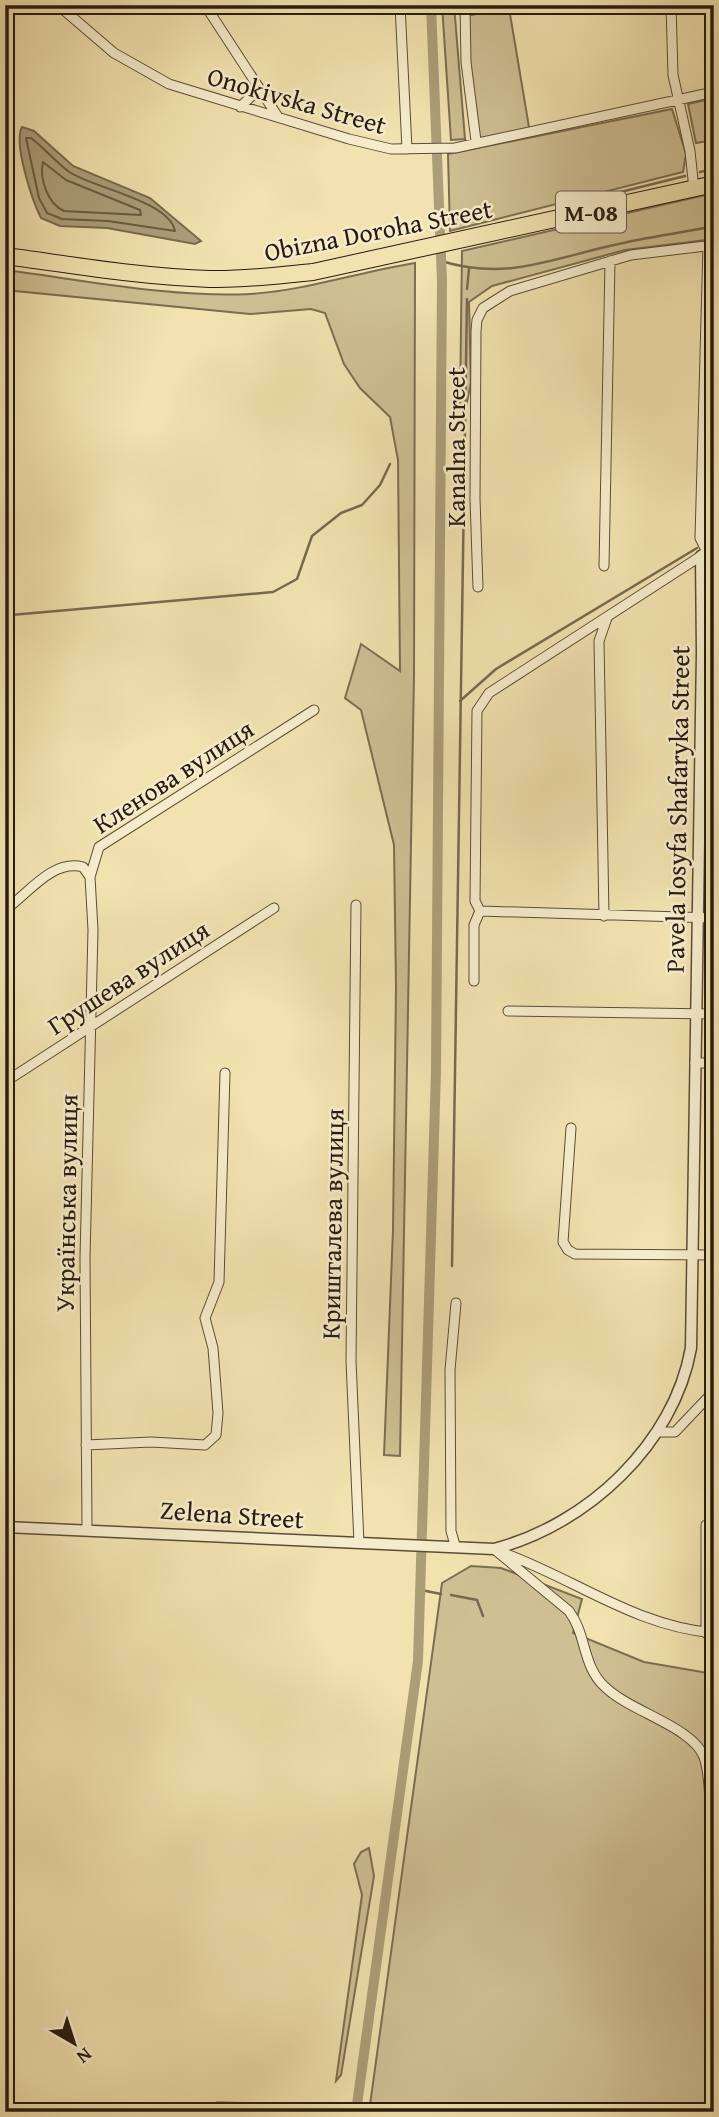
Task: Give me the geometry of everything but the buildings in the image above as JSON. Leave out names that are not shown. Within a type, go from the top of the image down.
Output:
[{"type":"highway","name":"Obizna Doroha Street","points":[[5,256],[162,276],[234,279],[313,272],[714,184]]},
{"type":"street","name":"Onokivska Street","points":[[58,5],[114,53],[140,71],[169,84],[240,107],[369,145],[419,150],[455,148],[477,141],[539,132],[714,92]]},
{"type":"street","points":[[205,5],[278,117]]},
{"type":"street","points":[[400,5],[407,149]]},
{"type":"street","points":[[465,5],[466,62],[477,141]]},
{"type":"street","points":[[671,5],[677,101],[690,151],[694,189]]},
{"type":"street","points":[[240,107],[258,90]]},
{"type":"street","points":[[604,566],[610,261],[631,255],[711,246]]},
{"type":"street","name":"Pavela Iosyfa Shafaryka Street","points":[[494,1549],[533,1535],[584,1507],[625,1471],[656,1432],[680,1392],[691,1348],[697,1014],[696,917],[707,552],[700,538],[711,246]]},
{"type":"street","name":"Kanalna Street","points":[[478,587],[475,499],[477,320],[482,308],[510,291],[610,261]]},
{"type":"street","points":[[474,981],[474,925],[480,911],[475,901],[477,711],[489,693],[707,552]]},
{"type":"street","points":[[604,916],[600,641],[601,629],[609,615]]},
{"type":"street","points":[[702,652],[714,657]]},
{"type":"street","name":"Кленова вулиця","points":[[90,877],[99,847],[314,710]]},
{"type":"street","name":"Кленова вулиця","points":[[5,910],[52,872],[65,865],[83,867],[90,877]]},
{"type":"street","name":"Українська вулиця","points":[[87,1529],[90,877]]},
{"type":"street","name":"Кришталева вулиця","points":[[356,905],[351,1361],[359,1543]]},
{"type":"street","name":"Грушева вулиця","points":[[5,1082],[274,908]]},
{"type":"street","points":[[480,911],[714,918]]},
{"type":"street","points":[[508,1011],[714,1014]]},
{"type":"street","points":[[695,1063],[714,1063]]},
{"type":"street","points":[[86,1445],[151,1442],[205,1446],[216,1434],[218,1412],[213,1348],[205,1318],[219,1282],[225,1073]]},
{"type":"street","points":[[571,1128],[563,1242],[568,1250],[575,1254],[714,1255]]},
{"type":"street","points":[[455,1545],[451,1531],[450,1370],[456,1303]]},
{"type":"street","points":[[656,1432],[675,1433],[714,1391]]},
{"type":"street","points":[[494,1549],[548,1571],[627,1613],[710,1633],[706,1525]]},
{"type":"street","name":"Zelena Street","points":[[5,1527],[455,1545],[494,1549]]},
{"type":"street","points":[[494,1549],[569,1611],[578,1624],[588,1667],[605,1688],[637,1712],[680,1731],[695,1743],[705,1758],[708,1805],[714,1826]]},
{"type":"street","points":[[205,2112],[217,2107],[326,2109]]},
{"type":"shaded area","points":[[442,5],[454,5],[465,139],[451,140]]},
{"type":"shaded area","points":[[509,8],[530,133],[476,141],[466,16]]},
{"type":"shaded area","points":[[714,98],[714,140],[696,143],[688,104]]},
{"type":"shaded area","points":[[672,109],[686,154],[683,172],[450,231],[448,154]]},
{"type":"shaded area","points":[[714,193],[714,239],[625,250],[492,286],[469,302],[471,383],[465,411],[460,404],[462,251]]},
{"type":"shaded area","points":[[415,263],[414,675],[400,1456],[384,1455],[393,1230],[396,987],[394,845],[361,710],[345,698],[361,644],[400,671],[398,460],[390,417],[360,388],[344,364],[325,313],[311,309],[250,314],[5,290],[5,270],[159,291],[220,295],[293,289]]},
{"type":"shaded area","points":[[471,1566],[501,1568],[582,1599],[573,1633],[644,1662],[714,1674],[714,2112],[369,2112],[442,1583]]},
{"type":"shaded area","points":[[369,1848],[374,1876],[341,2075],[336,2081],[362,1895],[354,1864],[361,1852]]},
{"type":"water","points":[[22,127],[34,131],[73,166],[150,198],[201,241],[195,244],[107,228],[60,226],[41,218],[22,158]]},
{"type":"waterway","points":[[356,2112],[418,1661],[436,1071],[442,281],[431,5]]},
{"type":"waterway","points":[[700,172],[714,169]]},
{"type":"waterway","points":[[568,205],[685,176]]},
{"type":"waterway","points":[[441,261],[487,269],[528,266],[626,242],[714,226]]},
{"type":"waterway","points":[[467,289],[469,269]]},
{"type":"waterway","points":[[452,1266],[467,299]]},
{"type":"waterway","points":[[5,618],[11,615],[273,592],[297,579],[312,536],[341,513],[362,505],[380,485],[390,464]]},
{"type":"waterway","points":[[710,540],[714,538]]},
{"type":"waterway","points":[[460,701],[496,669],[697,548]]},
{"type":"waterway","points":[[421,1590],[441,1594]]},
{"type":"waterway","points":[[451,1595],[477,1600],[483,1616]]}]
